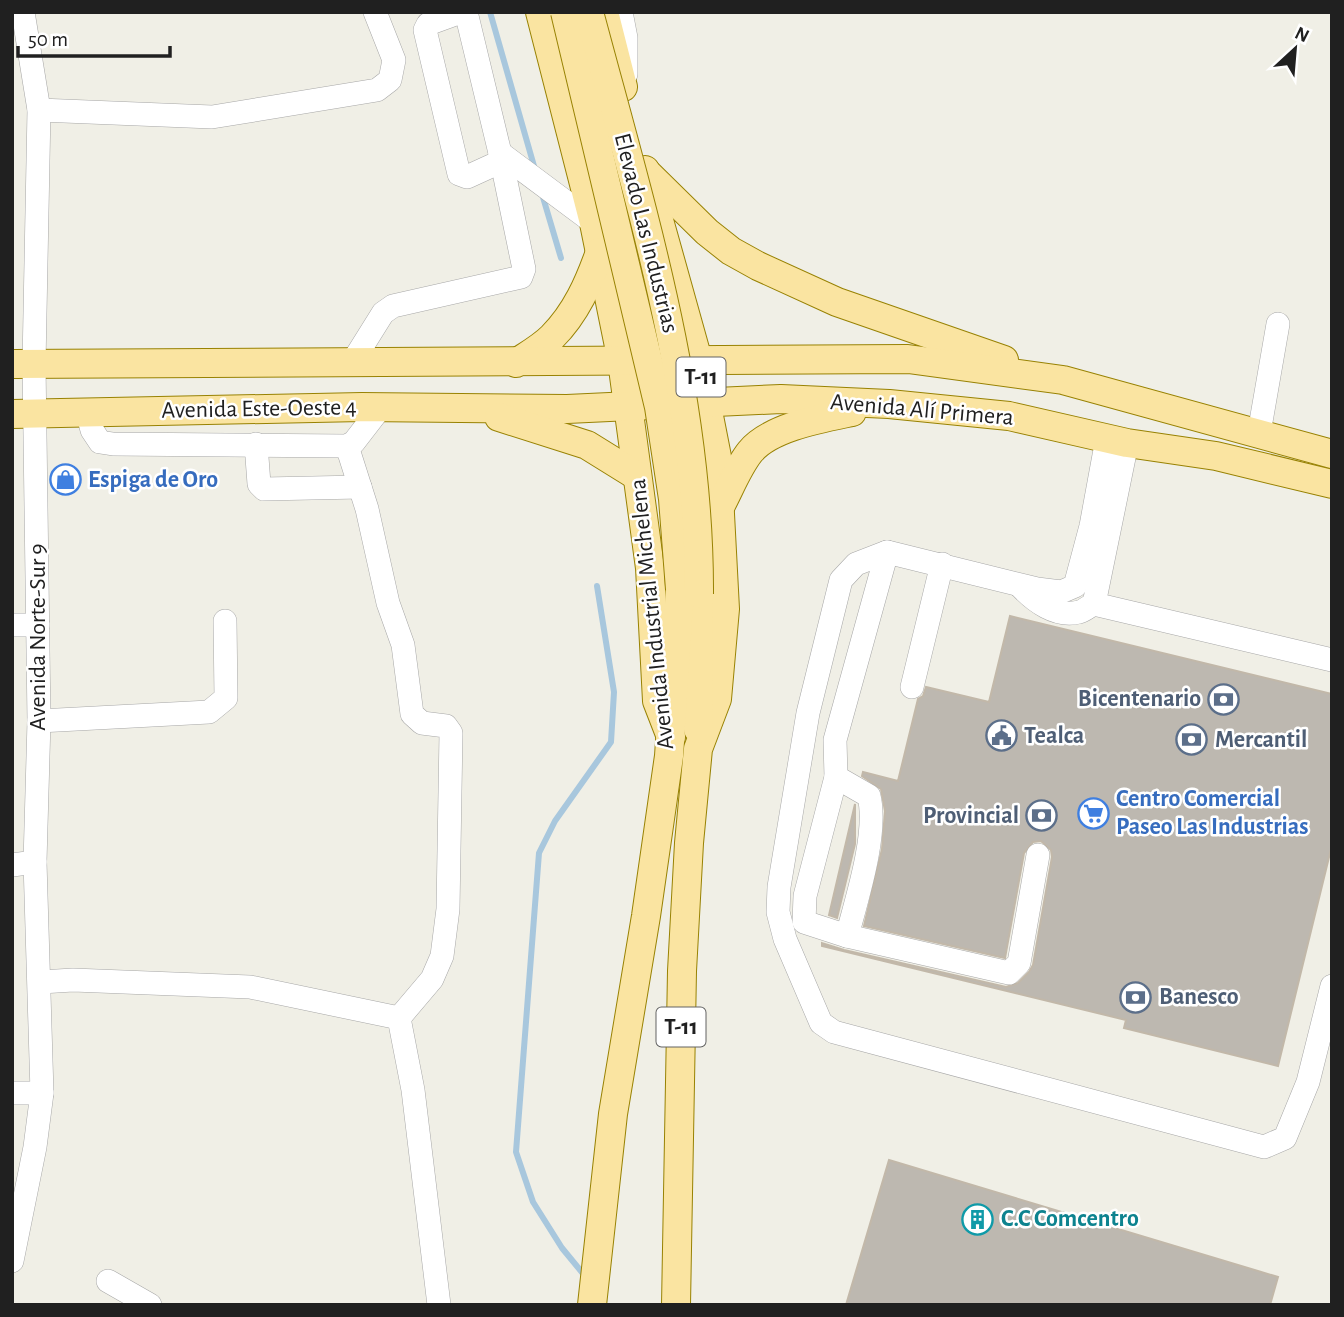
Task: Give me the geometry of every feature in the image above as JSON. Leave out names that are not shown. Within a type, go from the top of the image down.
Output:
[{"type":"main road","name":"Avenida Industrial Michelena","points":[[540,12],[594,223],[622,361],[650,568],[657,701],[671,737],[660,830],[616,1095],[592,1305]]},
{"type":"main road","name":"Elevado Las Industrias","points":[[565,12],[659,407],[689,592],[698,749]]},
{"type":"main road","name":"Elevado Las Industrias","points":[[589,12],[645,223],[685,407],[696,502],[689,592],[671,737]]},
{"type":"main road","name":"Avenida Industrial Michelena","points":[[604,12],[698,360],[717,457],[721,505],[725,609],[717,699],[698,749],[688,844],[682,971],[676,1305]]},
{"type":"main road","points":[[646,172],[707,232],[758,266],[837,302],[1063,380]]},
{"type":"main road","points":[[516,363],[551,338],[563,324],[589,283],[600,252]]},
{"type":"main road","name":"Avenida Alí Primera","points":[[23,364],[908,359],[1063,380],[1249,431],[1331,450]]},
{"type":"main road","name":"Avenida Alí Primera","points":[[506,410],[781,399],[889,404],[1009,416],[1117,441],[1216,456],[1332,484]]},
{"type":"main road","points":[[721,505],[751,450],[773,435],[811,421],[889,404]]},
{"type":"main road","name":"Avenida Este-Oeste 4","points":[[24,414],[381,407],[506,410]]},
{"type":"main road","points":[[472,409],[587,445],[638,475]]},
{"type":"main road","points":[[1117,441],[1111,434],[1121,432],[1209,436],[1249,431]]},
{"type":"street","name":"Avenida Norte-Sur 9","points":[[12,1261],[36,1147],[42,1093],[36,862],[38,625],[23,364],[40,110],[23,12]]},
{"type":"street","points":[[40,110],[212,117],[377,90],[390,80],[394,60],[375,12]]},
{"type":"street","points":[[353,361],[383,313],[393,306],[521,277],[524,269],[501,157],[463,12],[428,24],[425,30],[459,174],[467,177],[501,157]]},
{"type":"street","name":"Avenida Industrial Michelena","points":[[621,12],[626,38],[626,98]]},
{"type":"street","points":[[501,157],[594,223]]},
{"type":"street","points":[[1249,431],[1278,324]]},
{"type":"street","points":[[87,412],[92,430],[100,442],[113,444],[347,446],[354,442],[381,407]]},
{"type":"street","points":[[1117,441],[1075,586],[1061,592],[887,552],[856,564],[841,580],[808,713],[779,887],[778,912],[785,939],[821,1023],[834,1032],[1264,1147],[1285,1138],[1308,1082],[1332,986]]},
{"type":"street","points":[[1094,604],[1117,441]]},
{"type":"street","points":[[256,444],[259,484],[264,489],[360,487]]},
{"type":"street","points":[[347,446],[360,487],[388,603],[403,645],[412,714],[422,723],[446,726],[452,733],[448,909],[442,956],[432,979],[399,1018]]},
{"type":"street","points":[[887,552],[835,740],[836,776],[806,896],[804,922],[848,936],[1009,973],[1018,963],[1038,855]]},
{"type":"street","points":[[912,687],[942,564]]},
{"type":"street","points":[[1017,583],[1034,601],[1055,610],[1078,612],[1094,604],[1332,660]]},
{"type":"street","points":[[39,721],[209,712],[226,698],[225,621]]},
{"type":"street","points":[[12,625],[38,625]]},
{"type":"street","points":[[836,776],[869,796],[872,808],[863,873],[848,936]]},
{"type":"street","points":[[12,865],[36,862]]},
{"type":"street","points":[[41,982],[250,987],[399,1018]]},
{"type":"street","points":[[399,1018],[413,1090],[439,1305]]},
{"type":"street","points":[[12,1093],[42,1093]]},
{"type":"street","points":[[108,1280],[150,1305]]},
{"type":"building","name":"Centro Comercial Paseo Las Industrias","points":[[1010,616],[1332,694],[1332,845],[1278,1066],[1124,1028],[1126,1020],[822,946],[822,943],[1006,987],[1018,983],[1033,965],[1052,857],[1051,850],[1041,841],[1033,842],[1024,853],[1005,958],[864,926],[882,849],[885,811],[881,789],[862,776],[863,772],[898,781],[918,699],[923,696],[926,687],[989,702]]},
{"type":"building","points":[[855,804],[855,844],[837,918],[829,915]]},
{"type":"building","name":"C.C Comcentro","points":[[889,1160],[1278,1277],[1270,1305],[846,1305]]},
{"type":"waterway","points":[[490,12],[534,166]]},
{"type":"waterway","points":[[542,194],[561,258]]},
{"type":"waterway","points":[[585,1276],[562,1248],[533,1202],[516,1152],[539,853],[555,821],[611,742],[614,692],[597,586]]},
{"type":"place","name":"Espiga de Oro","points":[[65,480]]},
{"type":"place","name":"Bicentenario","points":[[1224,699]]},
{"type":"place","name":"Tealca","points":[[1001,736]]},
{"type":"place","name":"Mercantil","points":[[1192,740]]},
{"type":"place","name":"Centro Comercial Paseo Las Industrias","points":[[1093,813]]},
{"type":"place","name":"Provincial","points":[[1042,816]]},
{"type":"place","name":"Banesco","points":[[1136,997]]},
{"type":"place","name":"C.C Comcentro","points":[[978,1219]]}]
